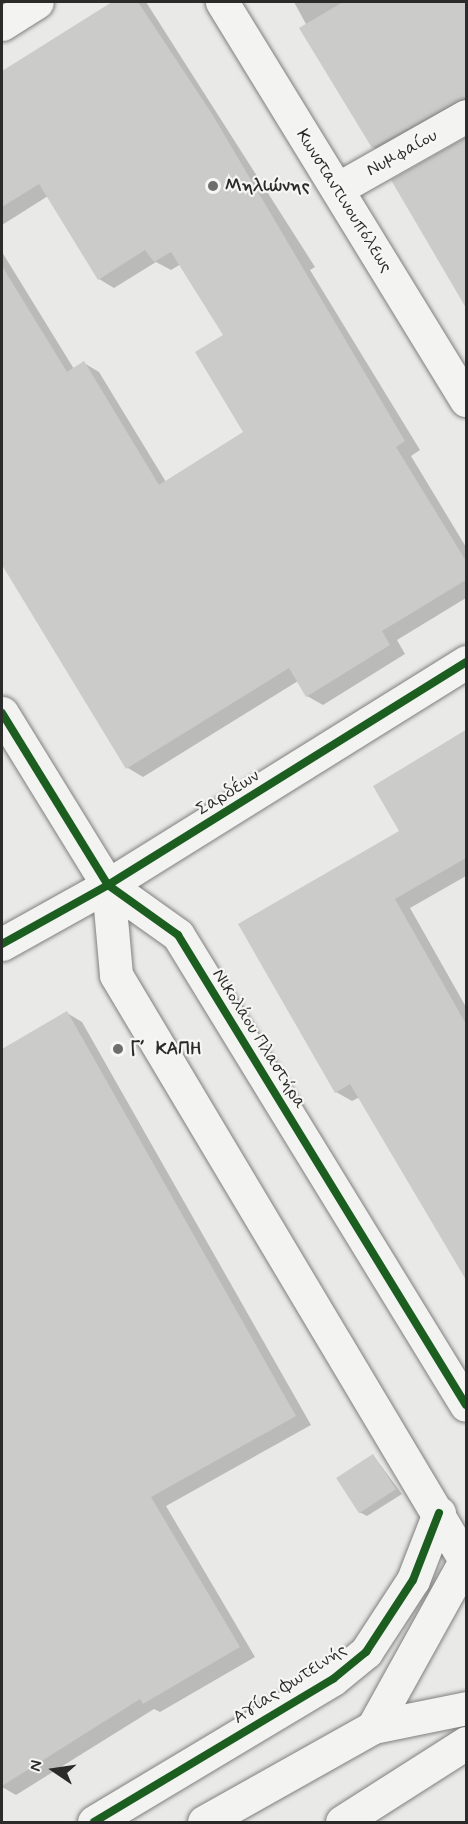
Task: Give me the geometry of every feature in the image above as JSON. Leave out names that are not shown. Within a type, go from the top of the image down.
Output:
[{"type":"street","points":[[2,24],[36,2]]},
{"type":"street","name":"Κωνσταντινουπόλεως","points":[[222,2],[466,400]]},
{"type":"street","name":"Νυμφαίου","points":[[337,189],[466,116]]},
{"type":"street","name":"Σαρδέων","points":[[2,944],[108,885],[466,662]]},
{"type":"street","name":"Νικολάου Πλαστήρα","points":[[2,713],[108,885],[178,935],[466,1404]]},
{"type":"street","name":"Νικολάου Πλαστήρα","points":[[108,885],[116,975],[466,1561]]},
{"type":"street","name":"Αγίας Φωτεινής","points":[[94,1822],[333,1679],[366,1652],[413,1580],[439,1513]]},
{"type":"street","points":[[373,1727],[466,1561]]},
{"type":"street","points":[[204,1822],[373,1727],[466,1708]]},
{"type":"street","points":[[342,1822],[466,1743]]},
{"type":"building","points":[[112,2],[138,2],[212,114],[405,441],[396,447],[466,561],[466,580],[382,631],[390,645],[306,697],[289,668],[126,769],[2,565],[2,266],[67,372],[84,361],[159,485],[243,432],[195,352],[223,335],[171,252],[154,262],[145,250],[98,280],[39,184],[2,207],[2,71]]},
{"type":"building","points":[[343,2],[466,2],[466,97],[372,148],[299,28]]},
{"type":"building","points":[[466,137],[466,308],[391,180]]},
{"type":"building","points":[[466,730],[466,858],[395,899],[466,1024],[466,1280],[350,1084],[335,1093],[238,924],[399,831],[373,786]]},
{"type":"building","points":[[67,1011],[296,1416],[151,1497],[240,1647],[143,1704],[140,1699],[2,1786],[2,1049]]},
{"type":"building","points":[[373,1454],[396,1489],[359,1513],[336,1478]]},
{"type":"cycle path","points":[[2,944],[108,885],[466,662]]},
{"type":"cycle path","points":[[2,713],[108,885],[178,935],[466,1405]]},
{"type":"cycle path","points":[[94,1822],[333,1679],[366,1652],[413,1580],[439,1513]]},
{"type":"place","name":"Μηλιώνης","points":[[213,186]]},
{"type":"place","name":"Γ΄ ΚΑΠΗ","points":[[118,1049]]}]
